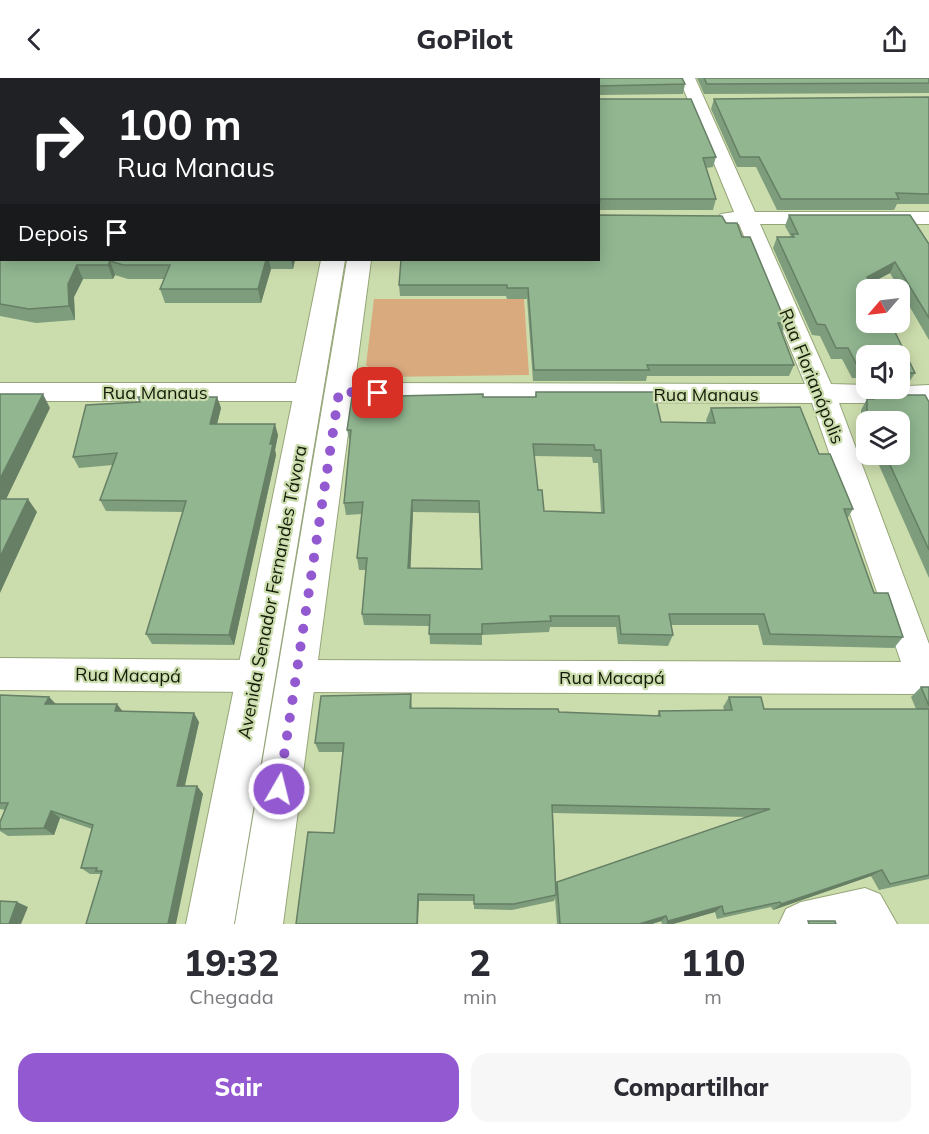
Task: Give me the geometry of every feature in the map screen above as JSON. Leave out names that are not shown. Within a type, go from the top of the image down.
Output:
[{"type":"main road","name":"Avenida Senador Fernandes Távora","points":[[259,924],[295,676],[324,392],[333,261]]},
{"type":"main road","name":"Avenida Senador Fernandes Távora","points":[[210,924],[256,676],[324,392],[359,261]]},
{"type":"street","name":"Rua Florianópolis","points":[[687,78],[822,394],[927,678]]},
{"type":"street","points":[[713,218],[929,218]]},
{"type":"street","name":"Rua Manaus","points":[[0,392],[929,394]]},
{"type":"street","name":"Rua Macapá","points":[[0,674],[256,676]]},
{"type":"street","name":"Rua Macapá","points":[[295,676],[927,678]]},
{"type":"street","points":[[801,924],[870,916]]},
{"type":"shaded area","points":[[374,299],[524,299],[529,375],[381,377],[366,365]]},
{"type":"building","points":[[600,78],[682,78],[685,84],[600,86]]},
{"type":"building","points":[[704,78],[929,78],[929,83],[707,84]]},
{"type":"building","points":[[929,97],[929,194],[896,193],[899,199],[781,199],[759,157],[740,157],[714,99]]},
{"type":"building","points":[[600,99],[691,99],[716,157],[703,158],[716,199],[600,199]]},
{"type":"building","points":[[600,215],[722,216],[726,223],[737,223],[742,237],[750,237],[786,323],[778,323],[794,365],[647,365],[649,370],[534,370],[528,288],[507,288],[507,285],[399,285],[401,261],[600,261]]},
{"type":"building","points":[[789,215],[910,215],[929,244],[929,318],[910,287],[910,279],[905,279],[895,262],[867,277],[868,279],[856,279],[856,333],[895,333],[901,345],[856,345],[856,363],[848,348],[836,348],[825,325],[817,324],[777,237],[794,237],[792,234],[798,234]]},
{"type":"building","points":[[0,261],[110,261],[108,265],[77,265],[68,284],[69,306],[29,309],[0,304]]},
{"type":"building","points":[[110,261],[266,261],[258,289],[160,289],[170,265],[123,265]]},
{"type":"building","points":[[910,363],[915,373],[910,373]]},
{"type":"building","points":[[536,392],[654,392],[661,422],[715,423],[711,408],[800,407],[819,454],[830,454],[853,509],[844,509],[874,593],[888,593],[903,637],[770,634],[764,614],[669,614],[673,635],[621,634],[619,616],[550,616],[551,621],[482,624],[482,634],[429,634],[430,615],[362,614],[367,558],[357,558],[363,502],[344,503],[351,430],[347,430],[352,397],[483,394],[483,397],[536,397]],"holes":[[[533,444],[594,445],[595,450],[601,450],[604,513],[544,511],[542,490],[538,490]],[[412,500],[479,501],[482,569],[408,568]]]},
{"type":"building","points":[[0,394],[43,394],[0,479]]},
{"type":"building","points":[[910,395],[925,395],[929,402],[929,550],[890,465],[910,465],[910,411],[867,411],[867,399],[910,399]]},
{"type":"building","points":[[138,397],[217,397],[210,424],[275,424],[270,444],[273,444],[229,635],[146,634],[186,501],[100,500],[117,453],[73,457],[86,405],[140,402]]},
{"type":"building","points":[[0,499],[28,499],[0,557]]},
{"type":"building","points":[[921,687],[929,687],[929,706]]},
{"type":"building","points":[[411,694],[410,708],[558,709],[559,712],[660,716],[659,711],[732,710],[729,697],[761,697],[764,709],[929,709],[929,875],[890,884],[882,870],[781,904],[780,902],[724,914],[722,906],[668,921],[666,916],[639,924],[560,924],[557,882],[770,809],[552,805],[556,895],[514,904],[474,904],[474,895],[418,894],[417,924],[296,924],[308,832],[334,833],[344,743],[315,743],[321,696]]},
{"type":"building","points":[[0,695],[49,697],[45,704],[117,704],[115,711],[194,713],[177,786],[197,786],[168,924],[86,924],[102,871],[96,871],[97,868],[81,868],[93,825],[51,811],[44,828],[0,829],[0,822],[8,803],[0,803]]},
{"type":"building","points":[[0,901],[17,902],[9,924],[0,924]]},
{"type":"building","points":[[808,921],[835,921],[836,924],[809,924]]},
{"type":"route","points":[[279,789],[339,392],[378,393]]}]
